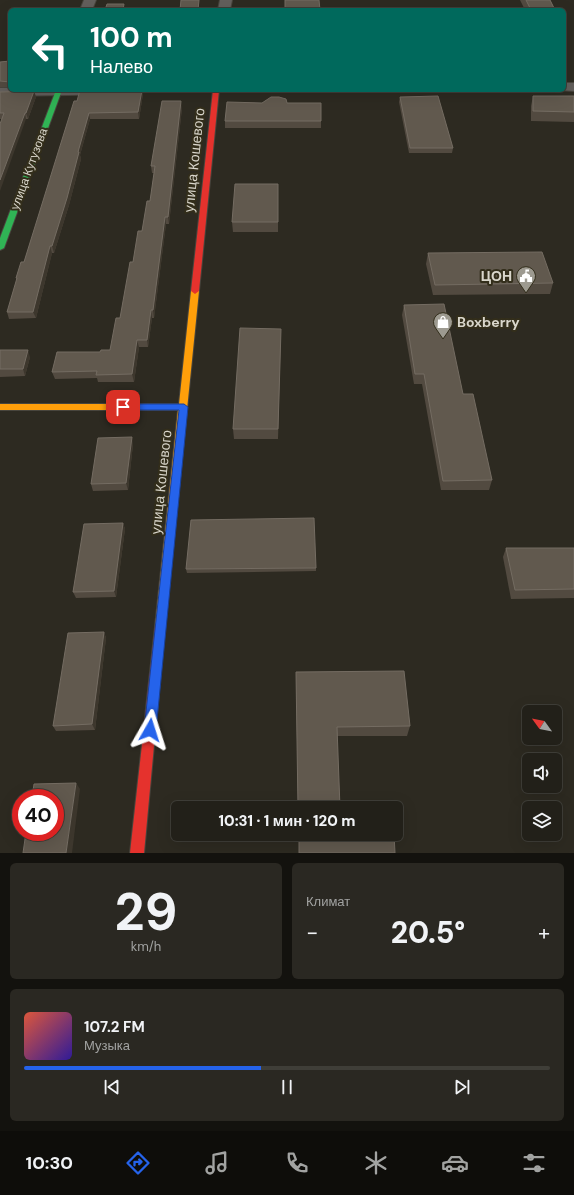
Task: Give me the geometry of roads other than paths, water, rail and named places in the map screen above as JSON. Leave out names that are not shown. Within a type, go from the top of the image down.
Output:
[{"type":"street","name":"улица Кутузова","points":[[0,248],[57,92]]},
{"type":"street","name":"улица Кошевого","points":[[137,853],[216,92]]},
{"type":"street","points":[[0,407],[184,407]]},
{"type":"place","name":"ЦОН","points":[[526,293]]},
{"type":"place","name":"Boxberry","points":[[443,339]]}]
